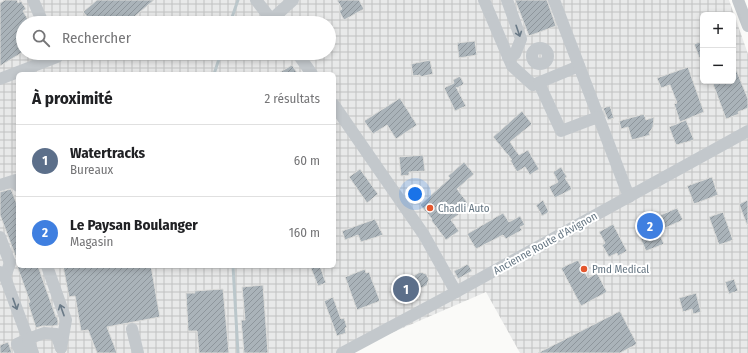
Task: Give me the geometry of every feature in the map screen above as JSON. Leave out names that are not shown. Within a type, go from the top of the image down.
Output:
[{"type":"street","points":[[33,0],[40,16]]},
{"type":"street","points":[[256,0],[268,16]]},
{"type":"street","points":[[277,16],[293,0]]},
{"type":"street","points":[[484,0],[512,66],[533,85],[579,66]]},
{"type":"street","points":[[508,0],[521,39],[515,54],[508,57]]},
{"type":"street","points":[[554,0],[629,197]]},
{"type":"street","points":[[738,0],[748,26]]},
{"type":"street","points":[[19,72],[48,60]]},
{"type":"street","points":[[301,60],[310,72]]},
{"type":"street","points":[[541,64],[542,82],[561,131],[598,117]]},
{"type":"street","points":[[0,80],[16,73]]},
{"type":"street","points":[[336,109],[424,235],[456,292]]},
{"type":"street","name":"Ancienne Route d'Avignon","points":[[342,353],[748,131]]},
{"type":"street","points":[[0,185],[16,181]]},
{"type":"street","points":[[0,237],[10,263],[3,274],[33,353]]},
{"type":"street","points":[[48,268],[66,320],[62,351]]},
{"type":"street","points":[[132,329],[138,353]]},
{"type":"street","points":[[20,353],[17,344],[44,333],[56,334],[62,351]]},
{"type":"shaded area","points":[[0,0],[729,0],[733,12],[700,12],[700,84],[736,84],[736,20],[748,54],[748,353],[520,353],[486,292],[345,353],[0,353]]},
{"type":"building","points":[[5,0],[17,0],[18,3],[21,1],[26,9],[23,11],[26,16],[16,16],[16,56],[0,66],[0,3]]},
{"type":"building","points":[[97,0],[154,0],[135,16],[87,16],[83,12]]},
{"type":"building","points":[[337,0],[359,0],[364,9],[344,20],[339,11],[342,9]]},
{"type":"building","points":[[515,0],[547,0],[556,26],[529,36]]},
{"type":"building","points":[[475,41],[477,55],[459,58],[457,43]]},
{"type":"building","points":[[700,42],[700,59],[694,44]]},
{"type":"building","points":[[430,60],[433,74],[420,77],[420,75],[413,76],[411,64]]},
{"type":"building","points":[[292,65],[297,72],[280,72]]},
{"type":"building","points":[[688,67],[704,112],[680,122],[674,104],[677,103],[670,85],[661,88],[657,78]]},
{"type":"building","points":[[736,69],[748,99],[748,108],[738,112],[739,114],[726,119],[713,84],[736,84]]},
{"type":"building","points":[[460,76],[464,84],[457,88],[456,87],[466,106],[455,111],[444,88],[454,83],[453,80]]},
{"type":"building","points":[[400,98],[417,125],[396,139],[387,125],[373,134],[364,121]]},
{"type":"building","points":[[610,106],[614,118],[608,120],[603,108]]},
{"type":"building","points":[[522,111],[532,124],[510,142],[519,155],[528,150],[539,169],[530,175],[525,167],[517,172],[510,160],[512,160],[493,137]]},
{"type":"building","points":[[644,114],[646,120],[654,117],[653,127],[649,133],[650,135],[632,140],[628,127],[621,129],[619,121]]},
{"type":"building","points":[[686,120],[694,140],[676,145],[669,127]]},
{"type":"building","points":[[423,155],[425,171],[409,172],[409,175],[401,176],[399,157]]},
{"type":"building","points":[[464,162],[474,174],[457,189],[470,206],[451,220],[459,231],[446,240],[431,220],[432,219],[420,205],[450,178],[448,176]]},
{"type":"building","points":[[561,167],[567,177],[565,178],[572,189],[555,198],[549,187],[558,182],[553,172]]},
{"type":"building","points":[[360,169],[378,194],[367,203],[349,177]]},
{"type":"building","points":[[712,177],[718,195],[694,204],[687,186]]},
{"type":"building","points":[[11,189],[16,202],[16,257],[0,215],[0,192]]},
{"type":"building","points":[[543,200],[549,212],[542,216],[536,205]]},
{"type":"building","points":[[748,200],[748,224],[747,225],[739,204]]},
{"type":"building","points":[[677,208],[683,220],[658,231],[664,244],[646,251],[635,226]]},
{"type":"building","points":[[723,212],[733,240],[719,245],[709,217]]},
{"type":"building","points":[[503,213],[509,222],[520,216],[525,225],[520,227],[522,230],[506,239],[503,235],[476,249],[467,234]]},
{"type":"building","points":[[375,219],[383,235],[361,242],[358,235],[345,240],[342,231]]},
{"type":"building","points":[[613,224],[627,251],[618,256],[617,253],[609,257],[602,245],[605,243],[599,232]]},
{"type":"building","points":[[578,260],[588,278],[597,273],[607,292],[581,306],[561,268]]},
{"type":"building","points":[[468,264],[472,271],[458,279],[454,271]]},
{"type":"building","points":[[18,268],[39,268],[57,317],[58,325],[36,328],[28,303],[30,302]]},
{"type":"building","points":[[63,268],[151,268],[160,317],[107,327],[117,353],[97,353],[88,330],[81,331],[75,296],[69,297]]},
{"type":"building","points":[[311,268],[321,268],[326,283],[318,286]]},
{"type":"building","points":[[365,269],[366,273],[369,272],[380,301],[357,310],[345,277]]},
{"type":"building","points":[[420,272],[426,274],[429,279],[427,285],[422,288],[412,284],[415,275]]},
{"type":"building","points":[[734,279],[738,291],[729,294],[725,282]]},
{"type":"building","points":[[263,285],[268,353],[244,353],[241,320],[245,320],[242,287]]},
{"type":"building","points":[[223,289],[229,353],[199,353],[197,331],[188,331],[186,293]]},
{"type":"building","points":[[696,293],[701,312],[693,314],[692,309],[683,312],[679,298]]},
{"type":"building","points":[[333,297],[341,319],[344,318],[347,327],[345,328],[346,333],[337,336],[324,301]]},
{"type":"building","points":[[620,311],[637,344],[620,353],[538,353]]},
{"type":"building","points":[[8,342],[12,353],[0,353],[0,345]]},
{"type":"waterway","points":[[232,16],[238,0]]},
{"type":"waterway","points":[[215,72],[219,60]]},
{"type":"waterway","points":[[233,268],[238,353]]},
{"type":"place","name":"Chadli Auto","points":[[430,208]]},
{"type":"place","name":"Le Paysan Boulanger","points":[[650,226]]},
{"type":"place","name":"Pmd Medical","points":[[584,269]]},
{"type":"place","name":"Watertracks","points":[[406,289]]}]
